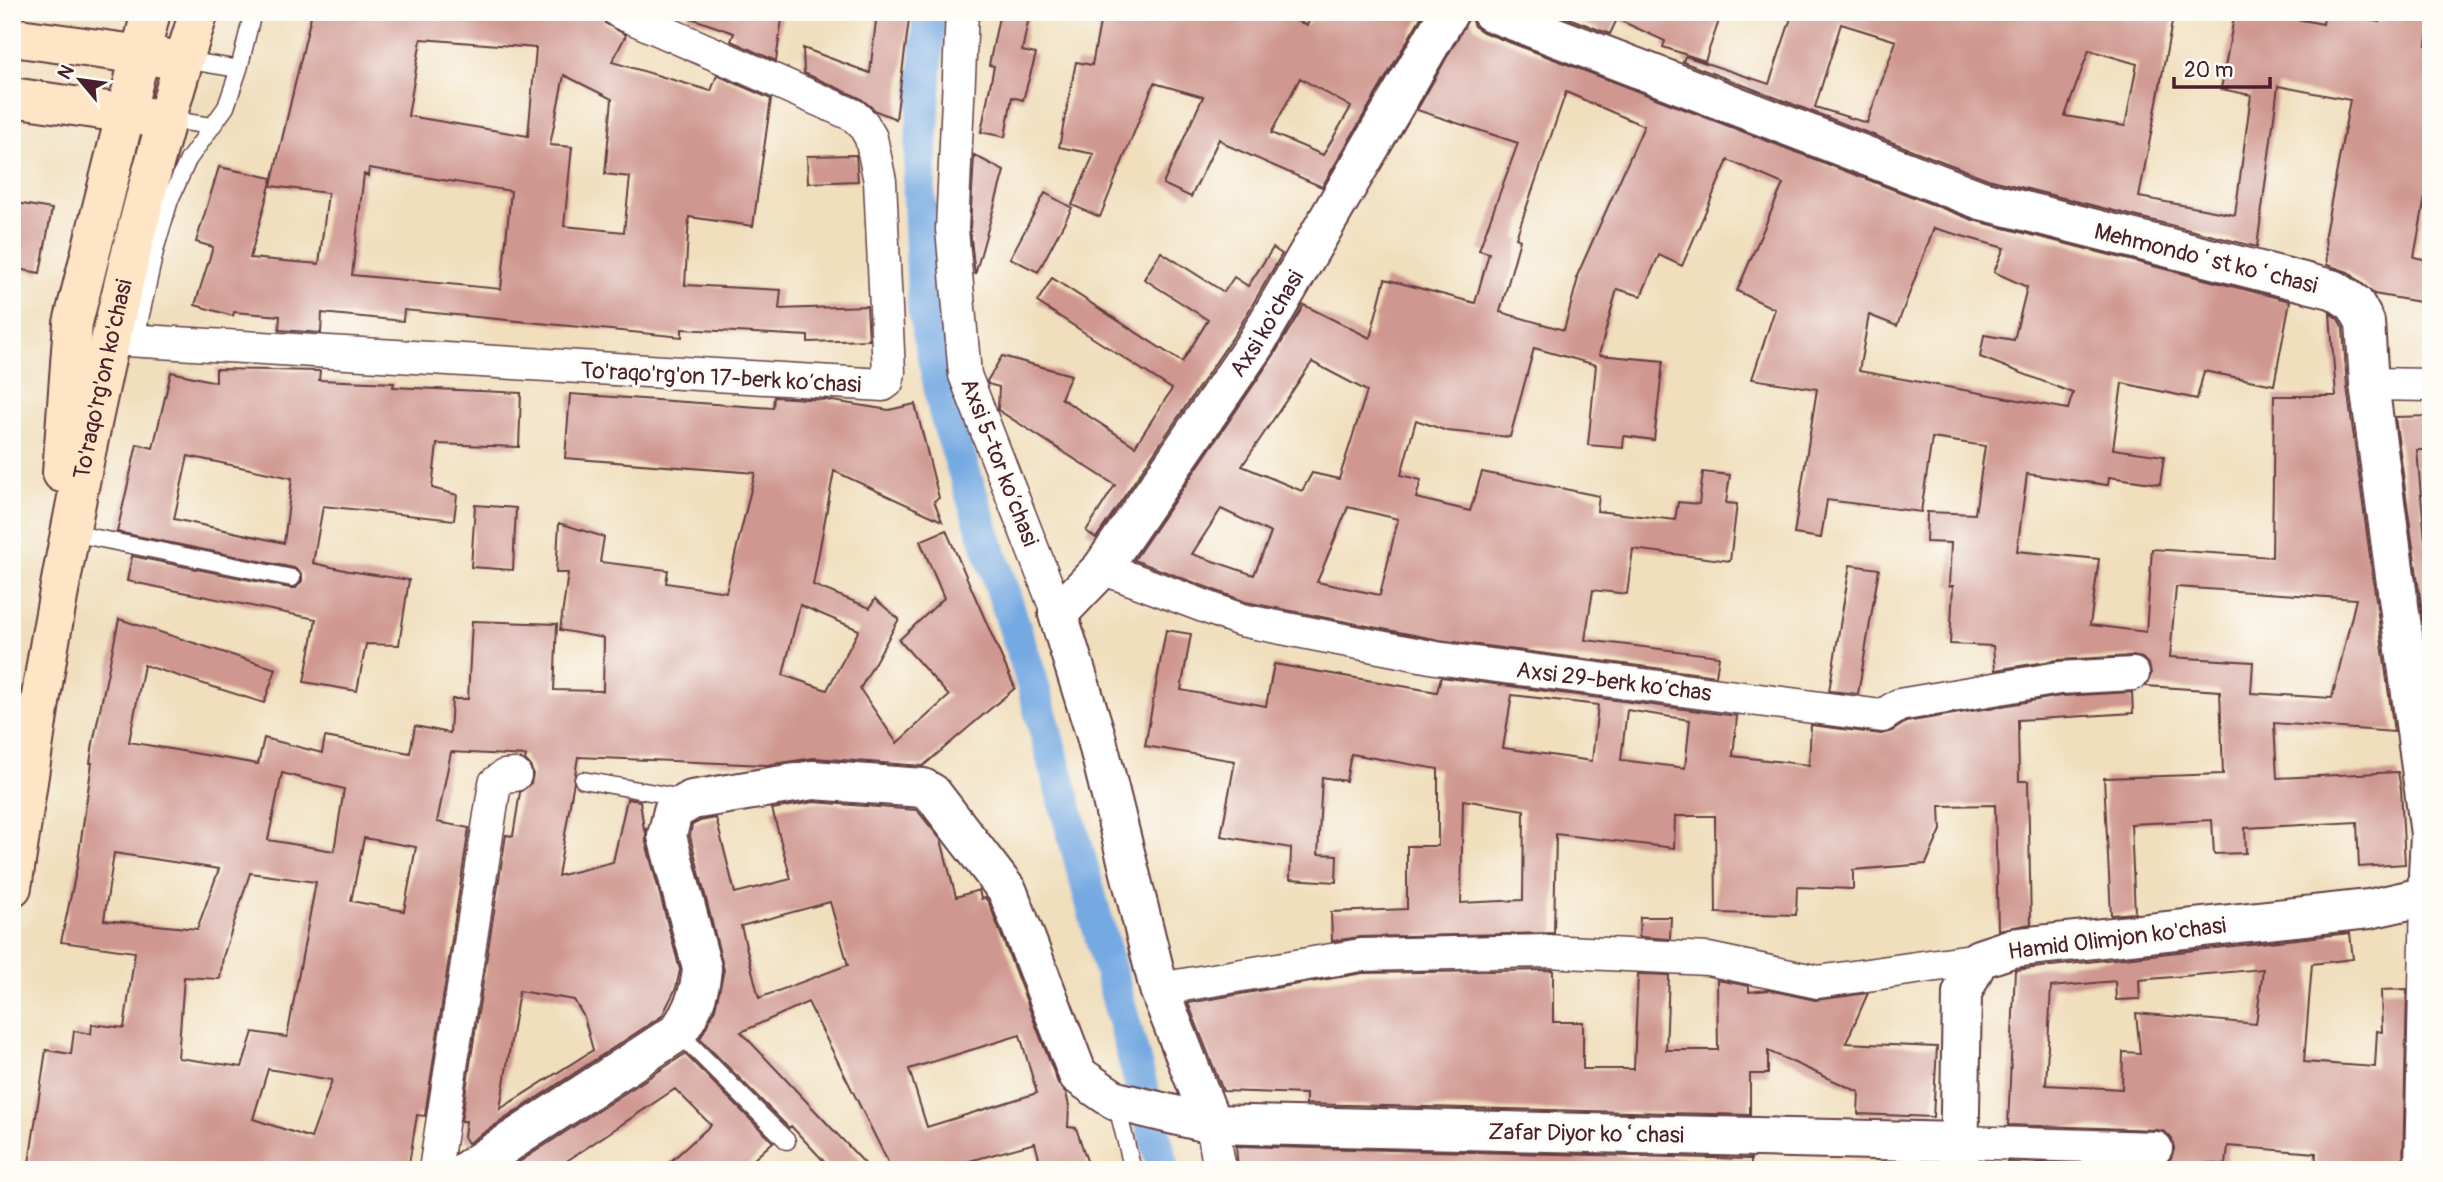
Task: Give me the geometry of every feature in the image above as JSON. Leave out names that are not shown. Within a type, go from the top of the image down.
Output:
[{"type":"main road","points":[[139,55],[151,12]]},
{"type":"main road","points":[[12,37],[184,60],[199,12]]},
{"type":"main road","name":"To'raqo'rg'on ko'chasi","points":[[50,641],[73,323],[139,55]]},
{"type":"main road","name":"To'raqo'rg'on ko'chasi","points":[[12,887],[18,809],[72,533],[122,341],[166,119],[184,60]]},
{"type":"main road","points":[[12,97],[166,119]]},
{"type":"street","name":"To'raqo'rg'on 17-berk koʼchasi","points":[[122,341],[883,385],[887,382],[889,372],[880,181],[871,138],[863,124],[853,115],[619,12]]},
{"type":"street","name":"Аxsi 5-tor koʼchasi","points":[[962,12],[952,229],[965,375],[1058,614]]},
{"type":"street","name":"Axsi ko'chasi","points":[[1058,614],[1101,568],[1256,343],[1449,12]]},
{"type":"street","name":"Mehmondoʻst koʻchasi","points":[[1491,12],[1981,200],[2335,290],[2355,303],[2365,322],[2369,384],[2428,801],[2430,834],[2427,896]]},
{"type":"street","points":[[2369,384],[2431,385]]},
{"type":"street","name":"Аxsi 29-berk koʼchas","points":[[1101,568],[1241,620],[1410,653],[1882,716],[1899,705],[2059,678],[2133,674]]},
{"type":"street","points":[[1058,614],[1096,736],[1159,989],[1200,1121],[1220,1170]]},
{"type":"street","points":[[435,1170],[495,783],[504,776],[515,775]]},
{"type":"street","points":[[467,1170],[678,1032],[690,1016],[701,990],[702,968],[667,836],[673,811],[692,800],[813,780],[923,788],[932,793],[1008,892],[1078,1074],[1117,1101]]},
{"type":"street","points":[[2421,1170],[2427,896]]},
{"type":"street","name":"Hamid Olimjon ko'chasi","points":[[1960,1156],[1962,993],[1979,959],[2012,948],[2369,909],[2427,896]]},
{"type":"street","points":[[1159,989],[1361,956],[1546,951],[1708,959],[1818,982],[1979,959]]},
{"type":"street","name":"Zafar Diyor koʻchasi","points":[[1117,1101],[1200,1121],[1960,1156]]},
{"type":"street","points":[[1960,1156],[2156,1148]]},
{"type":"lane","points":[[122,341],[170,200],[188,160],[226,107],[239,69],[253,12]]},
{"type":"lane","points":[[184,60],[239,69]]},
{"type":"lane","points":[[166,119],[211,126]]},
{"type":"lane","points":[[72,533],[292,578]]},
{"type":"lane","points":[[583,780],[692,800]]},
{"type":"lane","points":[[678,1032],[787,1141]]},
{"type":"lane","points":[[1117,1101],[1133,1170]]},
{"type":"building","points":[[312,12],[464,12],[514,18],[515,12],[601,12],[605,23],[626,35],[612,62],[711,91],[717,75],[771,99],[753,226],[689,217],[685,285],[781,290],[779,309],[867,306],[869,340],[808,342],[808,336],[682,329],[682,337],[404,310],[403,321],[322,313],[321,333],[279,330],[280,316],[234,312],[233,316],[195,305],[213,247],[196,242],[219,167],[272,178],[250,258],[319,264],[328,193],[271,186]],"holes":[[[421,39],[536,48],[528,136],[408,116]],[[564,75],[612,99],[605,174],[630,177],[624,232],[564,226],[572,147],[550,145]],[[369,168],[511,191],[501,289],[352,275],[364,174],[368,176]]]},
{"type":"building","points":[[688,12],[783,12],[776,61],[731,41],[734,33],[688,17]]},
{"type":"building","points":[[877,12],[910,12],[896,119],[876,111],[860,98],[804,73],[803,48],[870,73]]},
{"type":"building","points":[[1000,12],[1030,12],[1022,51],[1036,54],[1023,100],[1012,97],[1005,137],[981,132],[994,66],[989,65]]},
{"type":"building","points":[[1102,12],[1273,12],[1307,25],[1314,12],[1424,12],[1322,187],[1229,146],[1219,139],[1191,197],[1163,184],[1203,97],[1154,83],[1100,217],[1072,205],[1094,154],[1059,147],[1076,62],[1092,65]],"holes":[[[1300,78],[1351,107],[1323,155],[1271,133]]]},
{"type":"building","points":[[1553,12],[1722,12],[1705,61],[1663,47],[1665,41],[1617,19],[1610,34]]},
{"type":"building","points":[[1793,12],[2174,12],[2139,197],[2235,215],[2251,95],[2221,89],[2235,12],[2262,12],[2323,24],[2325,12],[2380,22],[2381,12],[2431,12],[2426,45],[2431,46],[2431,188],[2427,187],[2414,257],[2431,261],[2431,304],[2374,294],[2348,272],[2327,265],[2325,234],[2350,100],[2278,86],[2257,247],[1988,179],[1683,62],[1685,56],[1769,84]],"holes":[[[1841,24],[1896,41],[1867,123],[1815,107]],[[2089,50],[2137,64],[2125,126],[2065,116]]]},
{"type":"building","points":[[1470,16],[1474,26],[1483,32],[1973,220],[2290,301],[2274,385],[2204,371],[2197,399],[2122,383],[2113,449],[2164,456],[2160,484],[2109,477],[2108,485],[2027,474],[2017,551],[2099,559],[2090,625],[2146,632],[2152,549],[2272,557],[2274,396],[2336,396],[2330,313],[2338,319],[2343,328],[2347,387],[2394,732],[2274,723],[2277,778],[2398,772],[2405,864],[2359,867],[2357,822],[2245,828],[2246,853],[2214,854],[2212,820],[2131,824],[2135,913],[2111,915],[2104,778],[2223,774],[2220,691],[2146,686],[2151,674],[2149,665],[2142,658],[2133,656],[2058,660],[1995,670],[1993,646],[1950,644],[1953,586],[1949,586],[1951,543],[1926,542],[1927,512],[1975,514],[1985,446],[1932,438],[1921,512],[1827,500],[1821,538],[1794,534],[1817,389],[1752,379],[1775,309],[1737,291],[1783,184],[1728,160],[1682,266],[1659,255],[1641,296],[1617,289],[1599,355],[1663,361],[1654,440],[1624,436],[1623,448],[1588,445],[1596,365],[1534,348],[1510,437],[1447,431],[1416,420],[1401,475],[1421,480],[1416,498],[1470,511],[1482,472],[1599,496],[1597,511],[1675,520],[1678,502],[1699,504],[1703,472],[1730,475],[1726,503],[1737,504],[1730,561],[1633,549],[1627,594],[1593,590],[1585,640],[1719,656],[1716,676],[1439,640],[1246,602],[1134,560],[1274,355],[1304,305],[1370,338],[1385,279],[1475,303],[1489,253],[1479,250],[1518,143],[1417,110]],"holes":[[[1566,92],[1644,126],[1576,278],[1564,330],[1500,312],[1520,240],[1516,238]],[[1934,228],[2004,248],[1994,272],[2027,287],[2014,340],[1984,335],[1980,357],[2073,393],[2068,409],[1859,371],[1869,315],[1897,326]],[[1312,362],[1367,391],[1339,479],[1312,473],[1302,491],[1242,466]],[[1348,507],[1398,519],[1380,595],[1317,582]],[[1221,509],[1271,533],[1254,575],[1192,554]],[[2176,587],[2356,599],[2332,698],[2251,693],[2253,662],[2170,657]]]},
{"type":"building","points":[[856,155],[858,181],[808,183],[807,156]]},
{"type":"building","points":[[974,155],[1004,171],[975,275],[970,229]]},
{"type":"building","points":[[1045,193],[1072,208],[1038,272],[1010,258]]},
{"type":"building","points":[[16,203],[52,209],[40,273],[12,268],[12,220]]},
{"type":"building","points":[[1273,248],[1282,254],[1237,331],[1096,538],[1086,531],[1115,485],[998,410],[999,387],[988,384],[987,381],[1002,356],[1071,375],[1061,398],[1135,446],[1172,389],[1037,302],[1052,278],[1182,362],[1208,320],[1144,279],[1161,252],[1224,292],[1234,277],[1248,286]]},
{"type":"building","points":[[216,369],[320,371],[319,380],[394,383],[393,387],[521,393],[519,447],[437,444],[432,488],[457,495],[454,520],[323,506],[313,563],[409,580],[399,645],[366,644],[357,691],[304,682],[316,619],[127,581],[132,556],[290,588],[296,588],[302,581],[302,574],[294,568],[117,532],[137,444],[153,448],[171,372],[216,382]],"holes":[[[188,456],[292,478],[284,543],[174,519]]]},
{"type":"building","points":[[570,394],[773,408],[774,397],[826,400],[889,410],[915,404],[939,498],[934,501],[942,521],[834,471],[813,585],[870,608],[875,599],[899,619],[860,689],[897,743],[949,696],[899,640],[944,598],[920,541],[946,530],[1015,688],[923,766],[814,758],[767,765],[578,757],[558,876],[613,862],[627,799],[640,801],[646,842],[680,970],[676,988],[662,1016],[468,1143],[464,1137],[466,1121],[461,1121],[506,835],[513,836],[520,792],[531,783],[533,774],[525,760],[526,756],[451,752],[437,822],[469,828],[425,1116],[417,1115],[408,1170],[28,1170],[46,1050],[71,1054],[74,1031],[91,1034],[92,1024],[124,1028],[135,952],[61,942],[77,867],[93,743],[119,619],[276,669],[264,703],[144,665],[129,742],[258,764],[264,738],[322,753],[325,737],[410,753],[415,726],[450,733],[452,699],[468,699],[472,621],[557,624],[554,690],[603,691],[604,638],[560,630],[568,573],[556,573],[559,523],[604,537],[600,562],[668,570],[666,583],[726,592],[755,473],[565,458]],"holes":[[[800,605],[859,630],[827,690],[783,675]],[[282,773],[344,789],[334,851],[268,840]],[[364,838],[416,847],[404,911],[351,901]],[[114,853],[219,869],[197,929],[104,920]],[[250,873],[316,882],[287,1037],[253,1032],[242,1067],[178,1058],[184,977],[220,979],[223,957]],[[519,991],[574,1000],[584,1017],[593,1050],[500,1109]],[[268,1069],[332,1080],[311,1138],[253,1119]]]},
{"type":"building","points":[[2431,416],[2431,450],[2417,450],[2426,552],[2431,552],[2431,677],[2395,417]]},
{"type":"building","points":[[475,505],[516,508],[513,570],[471,567]]},
{"type":"building","points":[[1850,565],[1879,569],[1858,694],[1829,691]]},
{"type":"building","points":[[1166,630],[1191,634],[1181,690],[1266,706],[1274,664],[1437,692],[1441,677],[1737,716],[1733,756],[1809,765],[1811,725],[1881,734],[1906,722],[2061,696],[2132,692],[2133,713],[2018,720],[2019,781],[2028,781],[2031,924],[1998,930],[1995,805],[1940,806],[1941,830],[1926,864],[1853,870],[1853,889],[1797,887],[1796,915],[1716,913],[1715,816],[1675,816],[1674,848],[1556,834],[1554,933],[1360,937],[1332,941],[1331,912],[1407,909],[1407,846],[1438,846],[1438,769],[1351,754],[1346,781],[1322,777],[1318,854],[1337,855],[1336,882],[1290,879],[1291,848],[1221,836],[1235,761],[1145,746]],"holes":[[[1512,695],[1598,705],[1592,761],[1503,748]],[[1627,710],[1690,720],[1685,768],[1621,760]],[[1463,800],[1524,810],[1523,900],[1461,903]]]},
{"type":"building","points":[[814,802],[917,810],[941,840],[956,897],[979,890],[981,899],[985,898],[989,903],[1058,1083],[1066,1093],[1069,1106],[1068,1127],[1076,1128],[1090,1170],[1042,1170],[1035,1143],[937,1170],[892,1170],[808,1002],[741,1032],[871,1170],[832,1170],[791,1126],[789,1128],[700,1039],[715,1009],[724,970],[690,836],[692,825],[716,818],[735,893],[791,879],[772,809]],"holes":[[[830,902],[848,965],[759,998],[741,926]],[[1020,1035],[1037,1093],[927,1127],[909,1069]]]},
{"type":"building","points":[[1640,917],[1671,917],[1670,939],[1639,937]]},
{"type":"building","points":[[2350,933],[2353,959],[2312,964],[2304,1062],[2375,1067],[2377,1031],[2382,1032],[2381,990],[2407,989],[2403,1170],[2315,1170],[2316,1153],[2228,1146],[2226,1165],[2209,1163],[2209,1170],[2006,1170],[2007,1162],[2156,1166],[2165,1164],[2174,1149],[2172,1139],[2165,1132],[2157,1130],[2008,1125],[2015,970]],"holes":[[[2263,969],[2256,1024],[2136,1013],[2140,1053],[2123,1052],[2122,1089],[2046,1085],[2051,987],[2115,981],[2116,1000],[2140,999],[2139,980]]]},
{"type":"building","points":[[1553,970],[1553,1022],[1583,1022],[1583,1069],[1634,1069],[1638,974],[1669,975],[1666,1050],[1718,1050],[1717,980],[1749,986],[1749,992],[1769,990],[1815,1000],[1868,993],[1846,1043],[1937,1047],[1933,1117],[1858,1114],[1859,1092],[1768,1051],[1768,1074],[1750,1074],[1750,1115],[1306,1104],[1306,1094],[1223,1091],[1188,1003],[1363,973]]},
{"type":"building","points":[[685,1054],[773,1142],[742,1170],[661,1170],[711,1125],[675,1089],[553,1170],[507,1170]]},
{"type":"building","points":[[1236,1146],[1751,1159],[1751,1170],[1238,1170]]},
{"type":"waterway","points":[[929,12],[919,192],[924,310],[945,413],[1031,678],[1164,1170]]}]
